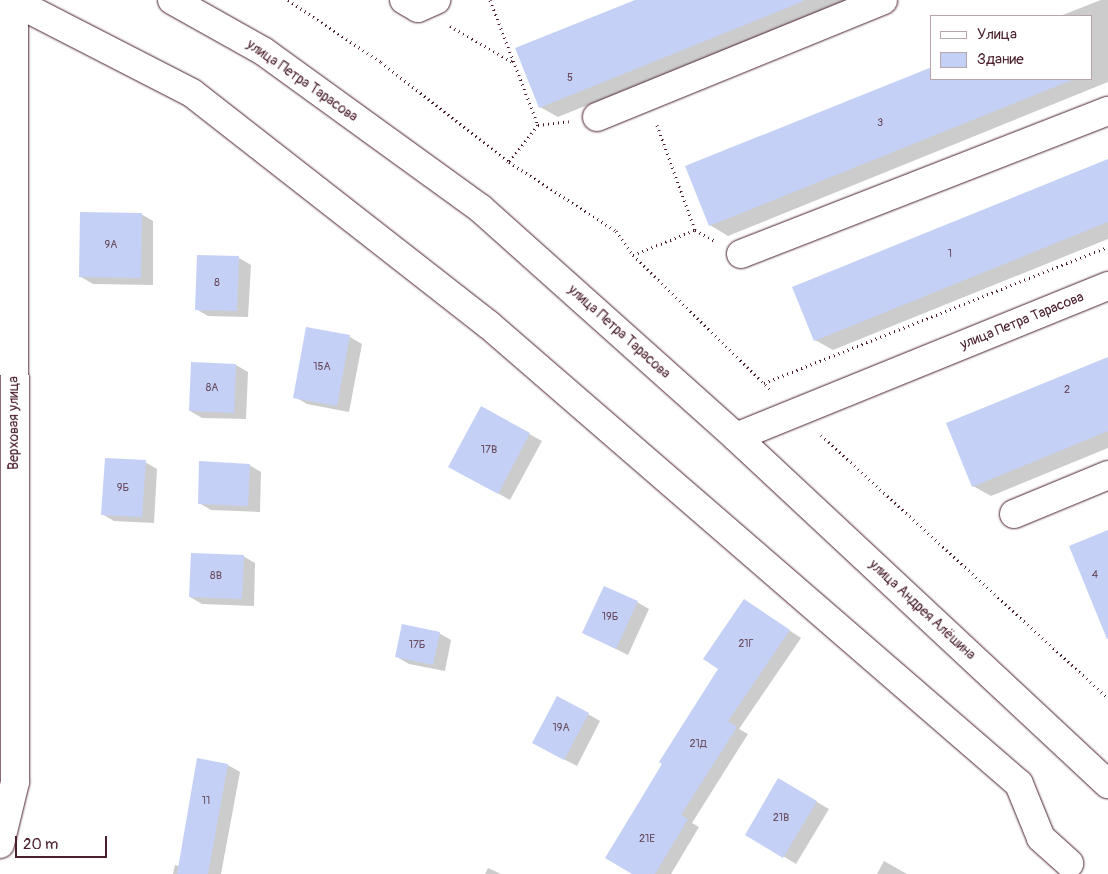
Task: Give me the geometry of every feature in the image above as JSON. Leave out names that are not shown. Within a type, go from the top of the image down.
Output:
[{"type":"street","points":[[13,0],[192,93],[489,325],[1019,784],[1041,838],[1069,863]]},
{"type":"street","name":"Верховая улица","points":[[0,844],[14,782],[13,0]]},
{"type":"street","name":"улица Петра Тарасова","points":[[172,0],[263,51],[480,208],[736,436],[1108,286]]},
{"type":"street","points":[[597,117],[883,0]]},
{"type":"street","points":[[741,254],[1108,112]]},
{"type":"street","name":"улица Андрея Алёшина","points":[[736,436],[1108,784]]},
{"type":"street","points":[[1014,514],[1108,475]]},
{"type":"path","points":[[288,0],[381,62],[508,162],[616,231],[633,255],[764,383],[1108,698]]},
{"type":"path","points":[[490,0],[538,125],[508,162]]},
{"type":"path","points":[[419,2],[514,64]]},
{"type":"path","points":[[647,96],[695,230],[741,254]]},
{"type":"path","points":[[633,255],[695,230]]},
{"type":"path","points":[[764,383],[1108,247]]},
{"type":"building","points":[[635,0],[804,1],[539,108],[515,48]]},
{"type":"building","points":[[930,68],[930,80],[1072,80],[709,226],[685,166]]},
{"type":"building","points":[[1108,159],[1108,222],[814,341],[792,287]]},
{"type":"building","points":[[80,212],[142,213],[141,278],[79,277]]},
{"type":"building","points":[[197,255],[239,256],[237,311],[195,310]]},
{"type":"building","points":[[306,327],[350,335],[337,406],[293,398]]},
{"type":"building","points":[[1108,357],[1108,431],[972,487],[946,423]]},
{"type":"building","points":[[191,362],[236,364],[234,413],[189,411]]},
{"type":"building","points":[[481,406],[530,433],[498,494],[448,467]]},
{"type":"building","points":[[105,458],[146,460],[142,517],[101,515]]},
{"type":"building","points":[[199,461],[250,464],[248,506],[198,504]]},
{"type":"building","points":[[1108,530],[1108,639],[1107,639],[1069,546]]},
{"type":"building","points":[[191,553],[244,555],[242,599],[189,597]]},
{"type":"building","points":[[604,586],[638,601],[616,649],[582,633]]},
{"type":"building","points":[[744,599],[790,630],[728,721],[737,727],[681,815],[688,819],[655,874],[632,874],[605,858],[662,764],[659,762],[718,669],[703,659]]},
{"type":"building","points":[[402,624],[440,632],[433,665],[395,657]]},
{"type":"building","points":[[557,696],[589,713],[564,760],[532,743]]},
{"type":"building","points":[[197,758],[228,764],[208,874],[177,874]]},
{"type":"building","points":[[778,778],[817,801],[783,858],[745,835]]}]
